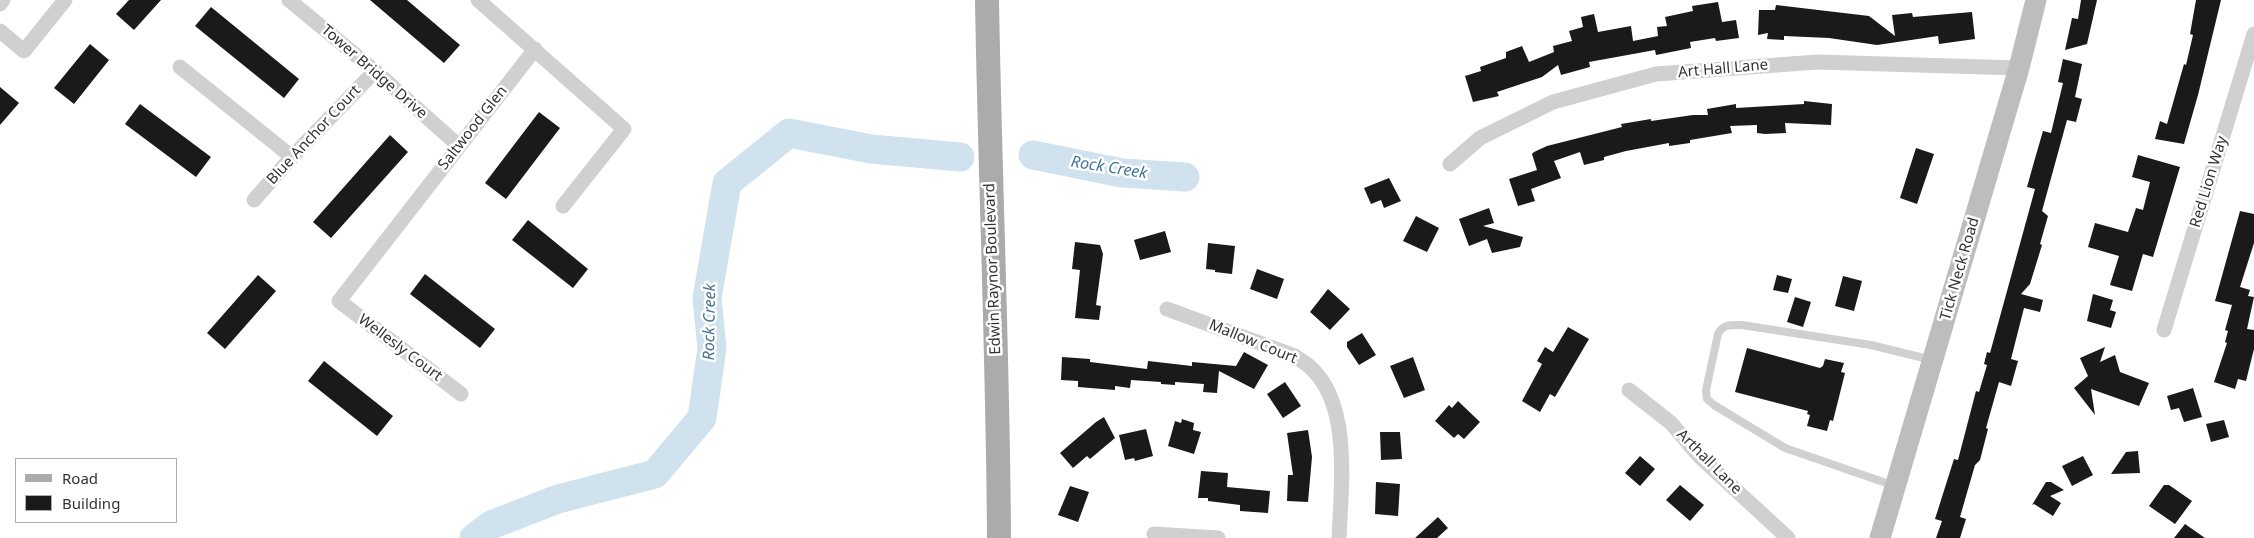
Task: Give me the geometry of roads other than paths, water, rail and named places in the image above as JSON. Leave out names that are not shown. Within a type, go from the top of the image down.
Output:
[{"type":"main road","name":"Edwin Raynor Boulevard","points":[[987,0],[989,170],[998,378],[999,538]]},
{"type":"street","points":[[0,4],[4,0]]},
{"type":"street","points":[[0,32],[24,51],[66,0]]},
{"type":"street","name":"Tower Bridge Drive","points":[[289,0],[375,71],[458,146]]},
{"type":"street","points":[[478,0],[624,129],[563,206]]},
{"type":"street","name":"Tick Neck Road","points":[[1880,538],[2019,68],[2036,0]]},
{"type":"street","name":"Red Lion Way","points":[[2164,330],[2254,34]]},
{"type":"street","name":"Saltwood Glen","points":[[339,302],[535,49]]},
{"type":"street","name":"Art Hall Lane","points":[[1450,164],[1480,138],[1552,102],[1656,74],[1817,62],[2019,68]]},
{"type":"street","points":[[180,67],[292,157]]},
{"type":"street","name":"Blue Anchor Court","points":[[254,200],[292,157],[375,71]]},
{"type":"street","name":"Wellesly Court","points":[[339,302],[461,394]]},
{"type":"street","name":"Mallow Court","points":[[1167,309],[1294,356],[1312,368],[1327,390],[1338,420],[1342,447],[1339,538]]},
{"type":"street","name":"Arthall Lane","points":[[1629,390],[1672,424],[1699,456],[1788,538]]},
{"type":"street","points":[[1154,534],[1218,538]]},
{"type":"lane","points":[[1896,487],[1785,448],[1714,405],[1707,398],[1706,390],[1718,334],[1721,328],[1727,325],[1742,325],[1871,345],[1934,360]]},
{"type":"waterway","name":"Rock Creek","points":[[474,538],[491,525],[558,499],[655,474],[702,418],[712,348],[707,298],[727,183],[789,133],[871,149],[960,157]]},
{"type":"waterway","name":"Rock Creek","points":[[1033,155],[1122,173],[1185,177]]}]
